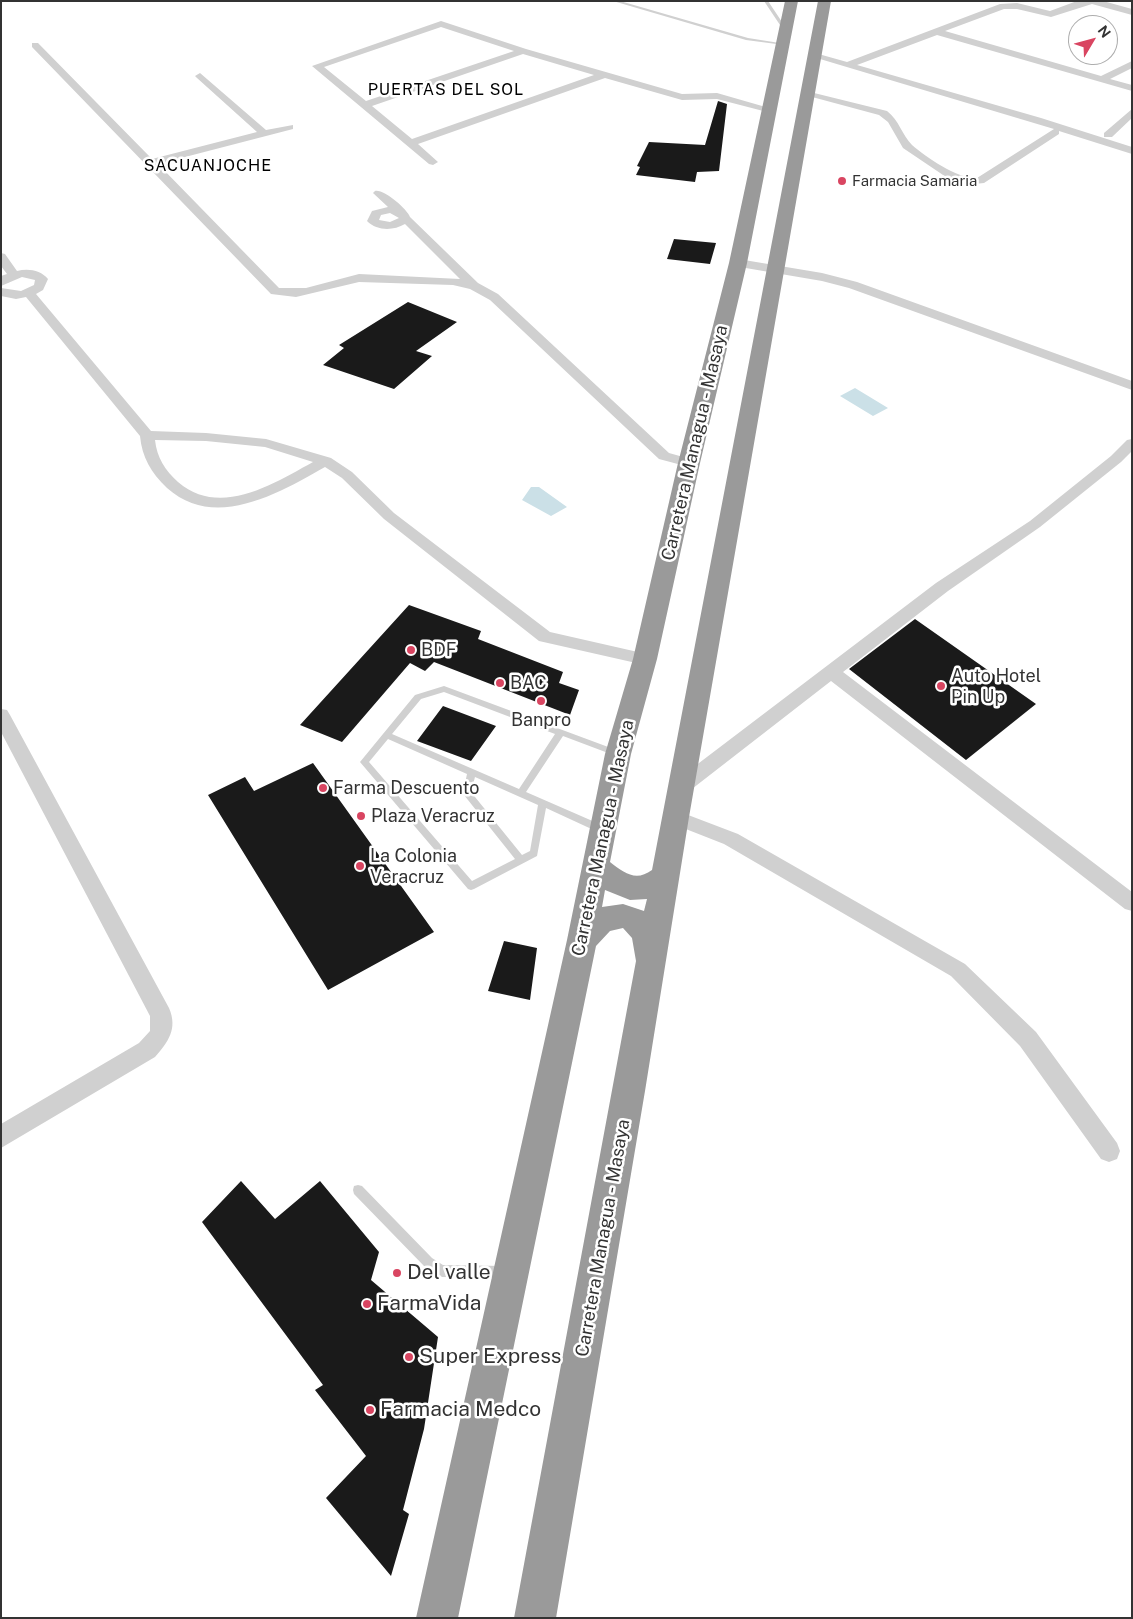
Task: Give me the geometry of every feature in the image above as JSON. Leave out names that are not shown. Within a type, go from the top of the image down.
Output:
[{"type":"highway","name":"Carretera Managua - Masaya","points":[[535,1618],[651,965],[680,787],[776,268],[793,90],[785,37],[792,1]]},
{"type":"highway","name":"Carretera Managua - Masaya","points":[[436,1618],[582,940],[618,754],[645,659],[689,463],[738,263],[771,110],[793,90],[815,56],[825,1]]},
{"type":"highway","points":[[596,867],[612,880],[636,888],[650,886],[666,875]]},
{"type":"highway","points":[[582,940],[602,920],[624,916],[633,918],[646,933],[651,965]]},
{"type":"street","points":[[849,66],[1008,5],[1051,14],[1083,2],[1092,1],[1132,12]]},
{"type":"street","points":[[433,162],[317,66],[441,24],[523,51],[682,97],[716,96],[771,110]]},
{"type":"street","points":[[938,32],[1132,88]]},
{"type":"street","points":[[35,45],[275,291],[287,295],[302,293],[345,280],[359,278],[452,282],[474,286]]},
{"type":"street","points":[[365,105],[523,51]]},
{"type":"street","points":[[815,56],[1037,120],[1132,151]]},
{"type":"street","points":[[1102,79],[1132,64]]},
{"type":"street","points":[[410,143],[603,75]]},
{"type":"street","points":[[200,76],[264,133]]},
{"type":"street","points":[[793,90],[883,114],[892,120],[907,146],[950,175],[965,182],[980,181],[1055,132]]},
{"type":"street","points":[[1108,135],[1132,112]]},
{"type":"street","points":[[150,163],[289,127]]},
{"type":"street","points":[[379,193],[474,286],[494,297],[664,456],[689,463]]},
{"type":"street","points":[[1,257],[14,275]]},
{"type":"street","points":[[738,263],[776,268],[853,285],[1132,386]]},
{"type":"street","points":[[1,282],[14,275],[28,273],[42,279],[39,286],[29,293],[15,295],[1,292]]},
{"type":"street","points":[[29,293],[147,435],[149,457],[176,491],[200,503],[234,502],[270,490],[326,462]]},
{"type":"street","points":[[147,435],[214,438],[266,443],[326,462],[347,475],[389,516],[545,636],[645,659]]},
{"type":"street","points":[[680,787],[832,673],[942,586],[1035,524],[1116,459],[1132,443]]},
{"type":"street","points":[[832,673],[1132,903]]},
{"type":"street","points":[[1,715],[161,1015],[161,1035],[147,1050],[1,1137]]},
{"type":"street","points":[[675,817],[731,838],[958,970],[1028,1039],[1109,1151]]},
{"type":"lane","points":[[616,1],[748,39],[785,37],[766,1]]},
{"type":"lane","points":[[543,803],[534,853],[471,886],[364,762],[418,697],[444,689],[618,754]]},
{"type":"lane","points":[[521,794],[561,732]]},
{"type":"lane","points":[[386,736],[602,829]]},
{"type":"lane","points":[[472,772],[467,793],[521,860]]},
{"type":"lane","points":[[358,1190],[428,1262],[442,1271],[510,1272]]},
{"type":"water","points":[[855,388],[888,408],[873,416],[840,396]]},
{"type":"water","points":[[531,487],[539,487],[567,507],[551,516],[522,500]]},
{"type":"building","points":[[718,101],[727,104],[719,171],[697,172],[695,182],[636,175],[640,167],[637,166],[649,142],[705,145]]},
{"type":"building","points":[[674,239],[716,243],[710,264],[667,259]]},
{"type":"building","points":[[408,302],[457,322],[416,351],[432,356],[394,389],[323,365],[344,348],[339,345]]},
{"type":"building","points":[[409,605],[481,631],[478,639],[563,672],[559,683],[579,690],[570,715],[434,662],[425,671],[410,663],[342,742],[300,725]]},
{"type":"building","name":"Auto Hotel Pin Up","points":[[915,619],[1036,704],[966,760],[849,669]]},
{"type":"building","points":[[443,706],[496,726],[471,761],[417,741]]},
{"type":"building","points":[[313,763],[434,932],[328,990],[208,795],[245,777],[254,791]]},
{"type":"building","points":[[504,941],[537,948],[530,1000],[488,991]]},
{"type":"building","points":[[241,1181],[275,1219],[320,1181],[379,1252],[371,1280],[438,1337],[424,1429],[403,1510],[409,1514],[391,1576],[326,1498],[366,1456],[315,1390],[323,1385],[202,1222]]},
{"type":"place","name":"Farmacia Samaria","points":[[842,181]]},
{"type":"place","name":"BDF","points":[[411,650]]},
{"type":"place","name":"BAC","points":[[500,683]]},
{"type":"place","name":"Auto Hotel Pin Up","points":[[941,686]]},
{"type":"place","name":"Banpro","points":[[541,701]]},
{"type":"place","name":"Farma Descuento","points":[[323,788]]},
{"type":"place","name":"Plaza Veracruz","points":[[361,816]]},
{"type":"place","name":"La Colonia Veracruz","points":[[360,866]]},
{"type":"place","name":"Del valle","points":[[397,1273]]},
{"type":"place","name":"FarmaVida","points":[[367,1304]]},
{"type":"place","name":"Super Express","points":[[409,1357]]},
{"type":"place","name":"Farmacia Medco","points":[[370,1410]]},
{"type":"district","name":"PUERTAS DEL SOL","points":[[446,90]]},
{"type":"district","name":"SACUANJOCHE","points":[[208,166]]}]
